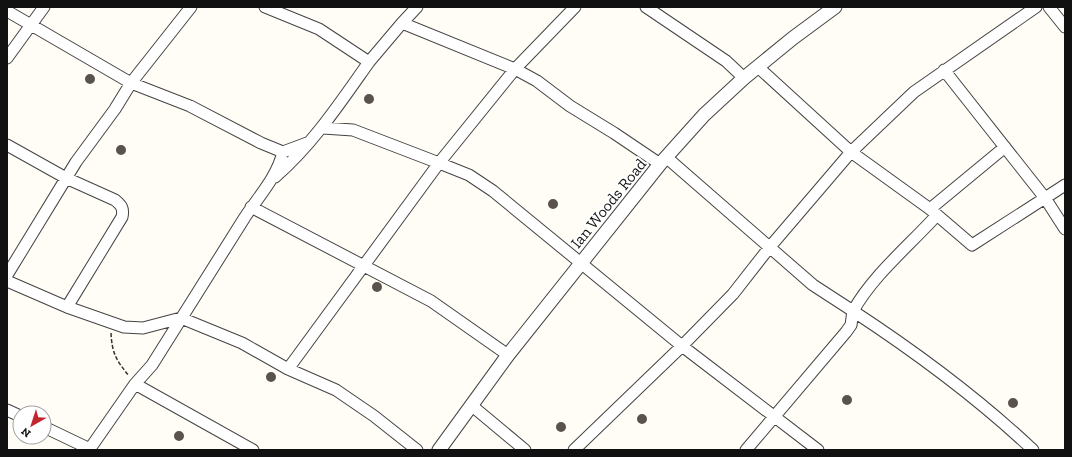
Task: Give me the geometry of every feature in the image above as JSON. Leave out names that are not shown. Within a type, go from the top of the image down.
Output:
[{"type":"street","points":[[7,58],[44,7]]},
{"type":"street","points":[[7,275],[52,204],[66,178],[131,83],[191,7]]},
{"type":"street","points":[[265,7],[319,29],[369,62]]},
{"type":"street","points":[[271,180],[296,160],[307,144],[322,128],[369,62],[417,7]]},
{"type":"street","points":[[288,369],[363,264],[439,163],[515,69],[576,7]]},
{"type":"street","points":[[646,7],[726,61],[744,78]]},
{"type":"street","name":"Ian Woods Road","points":[[439,450],[508,355],[663,161],[704,115],[744,78],[835,7]]},
{"type":"street","points":[[574,450],[682,346],[733,294],[769,248],[851,152],[914,92],[1036,7]]},
{"type":"street","points":[[1049,7],[1065,27]]},
{"type":"street","points":[[7,11],[30,26],[131,83],[190,106],[283,152],[307,144]]},
{"type":"street","points":[[402,23],[515,69],[537,81],[570,106],[663,161],[813,285],[904,344],[1012,430],[1033,450]]},
{"type":"street","points":[[758,67],[851,152],[934,212],[972,245],[1065,185]]},
{"type":"street","points":[[944,70],[1045,198],[1065,229]]},
{"type":"street","points":[[322,128],[353,130],[469,175],[493,191],[682,346],[818,450]]},
{"type":"street","points":[[7,145],[66,178],[115,200],[122,206],[124,211],[122,217],[68,307]]},
{"type":"street","points":[[746,450],[773,416],[852,325],[853,311],[859,301],[934,212],[1005,147]]},
{"type":"street","points":[[52,431],[89,449],[135,384],[152,365],[251,207],[271,180],[281,161],[283,152]]},
{"type":"street","points":[[251,207],[363,264],[430,301],[508,355]]},
{"type":"street","points":[[7,281],[68,307],[124,327],[143,328],[181,318],[242,343],[288,369],[336,390],[374,416],[417,450]]},
{"type":"street","points":[[135,384],[253,450]]},
{"type":"street","points":[[471,405],[525,450]]},
{"type":"path","points":[[111,323],[112,346],[115,359],[135,384]]},
{"type":"building","points":[[88,74],[92,74],[94,75],[94,83],[88,84],[85,81],[85,77]]},
{"type":"building","points":[[367,94],[371,94],[373,95],[373,103],[367,104],[364,101],[364,97]]},
{"type":"building","points":[[119,145],[123,145],[125,146],[125,154],[119,155],[116,152],[116,148]]},
{"type":"building","points":[[551,199],[555,199],[557,200],[557,208],[551,209],[548,206],[548,202]]},
{"type":"building","points":[[375,282],[379,282],[381,283],[381,291],[375,292],[372,289],[372,285]]},
{"type":"building","points":[[269,372],[273,372],[275,373],[275,381],[269,382],[266,379],[266,375]]},
{"type":"building","points":[[845,395],[849,395],[851,396],[851,404],[845,405],[842,402],[842,398]]},
{"type":"building","points":[[1011,398],[1015,398],[1017,399],[1017,407],[1011,408],[1008,405],[1008,401]]},
{"type":"building","points":[[640,414],[644,414],[646,415],[646,423],[640,424],[637,421],[637,417]]},
{"type":"building","points":[[559,422],[563,422],[565,423],[565,431],[559,432],[556,429],[556,425]]},
{"type":"building","points":[[177,431],[181,431],[183,432],[183,440],[177,441],[174,438],[174,434]]}]
